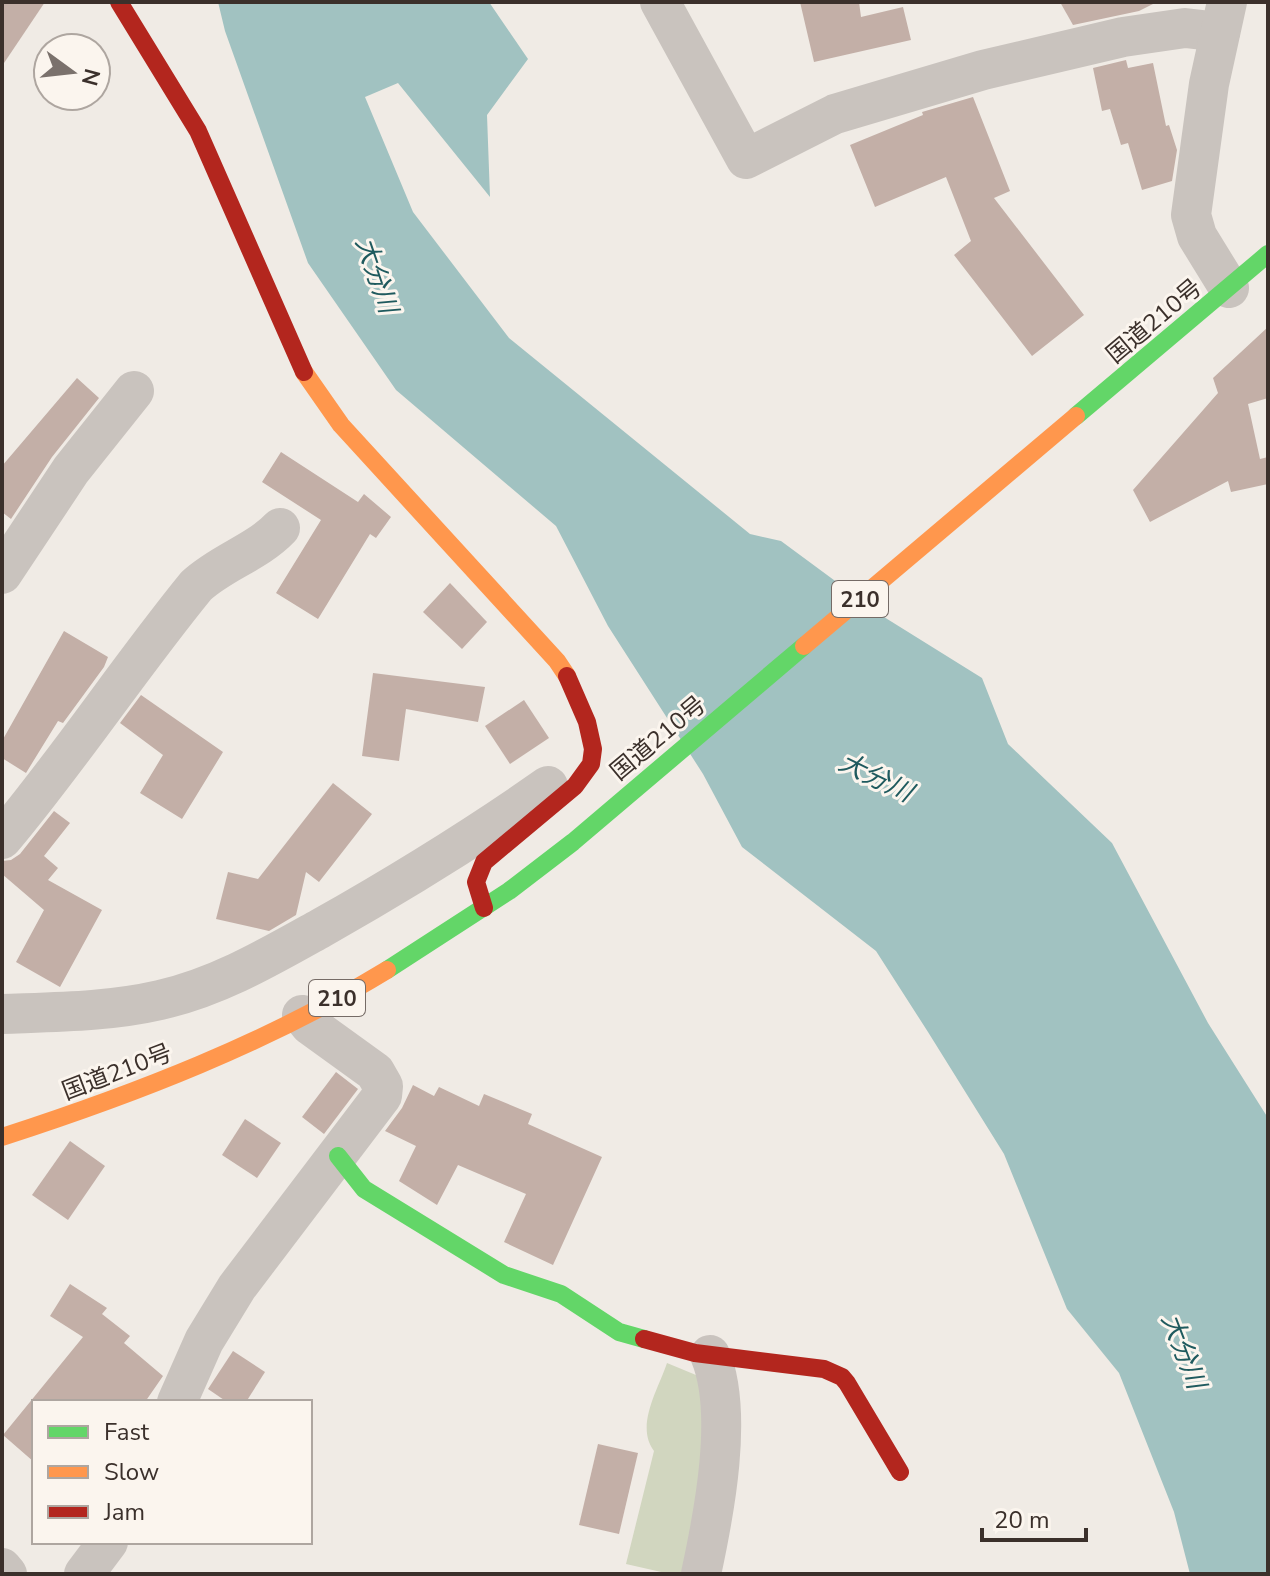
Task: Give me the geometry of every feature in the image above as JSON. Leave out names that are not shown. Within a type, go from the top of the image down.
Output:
[{"type":"main road","points":[[119,2],[198,131],[310,384],[363,450],[564,671],[573,687],[590,732],[593,750],[591,765],[575,786],[484,862],[476,882],[484,908]]},
{"type":"main road","name":"国道210号","points":[[2,1137],[94,1108],[158,1083],[302,1015],[368,980],[484,908],[545,864],[1268,254]]},
{"type":"main road","points":[[338,1156],[364,1189],[504,1275],[561,1294],[626,1335],[710,1355],[824,1369],[842,1377],[900,1472]]},
{"type":"street","points":[[660,2],[746,159],[835,114],[983,70],[1123,37],[1185,28],[1223,17],[1207,99],[1191,215],[1197,236],[1229,288]]},
{"type":"street","points":[[2,574],[71,470],[134,391]]},
{"type":"street","points":[[2,839],[196,586],[208,574],[255,550],[280,528]]},
{"type":"street","points":[[2,1014],[121,1007],[161,1000],[233,974],[272,955],[440,858],[557,780],[593,750]]},
{"type":"street","points":[[178,1400],[204,1341],[237,1287],[377,1104],[383,1086],[375,1072],[310,1025],[302,1015]]},
{"type":"street","points":[[701,1574],[713,1517],[720,1444],[718,1382],[710,1355]]},
{"type":"street","points":[[84,1574],[106,1544]]},
{"type":"street","points":[[2,1568],[7,1574]]},
{"type":"green space","points":[[667,1363],[708,1380],[694,1574],[670,1574],[626,1564],[654,1451],[649,1441],[647,1419]]},
{"type":"water","name":"大分川","points":[[218,2],[489,2],[528,59],[487,115],[490,197],[398,83],[365,97],[413,212],[509,338],[750,534],[781,541],[884,617],[982,678],[1008,744],[1112,843],[1208,1023],[1268,1118],[1268,1574],[1190,1574],[1174,1512],[1119,1373],[1067,1309],[1004,1154],[876,951],[742,847],[703,774],[608,626],[556,526],[396,390],[308,263],[225,31]]},
{"type":"building","points":[[2,2],[45,2],[2,66]]},
{"type":"building","points":[[800,2],[859,2],[861,17],[903,7],[911,40],[814,62]]},
{"type":"building","points":[[1060,2],[1157,2],[1139,11],[1073,25]]},
{"type":"building","points":[[1126,60],[1128,68],[1153,63],[1166,126],[1169,125],[1177,150],[1172,181],[1142,190],[1128,143],[1121,145],[1110,109],[1102,111],[1093,68]]},
{"type":"building","points":[[973,97],[1010,191],[994,198],[1084,315],[1032,356],[954,255],[971,241],[946,177],[875,207],[850,145],[923,115],[922,112]]},
{"type":"building","points":[[1268,327],[1268,398],[1248,404],[1260,459],[1268,457],[1268,484],[1231,492],[1228,481],[1150,522],[1133,490],[1218,393],[1213,378]]},
{"type":"building","points":[[77,378],[99,398],[52,457],[11,519],[2,512],[2,466]]},
{"type":"building","points":[[281,452],[358,502],[364,494],[391,517],[376,538],[370,534],[318,619],[276,593],[321,520],[262,482]]},
{"type":"building","points":[[450,583],[487,622],[462,649],[423,612]]},
{"type":"building","points":[[64,631],[108,657],[63,723],[58,721],[26,773],[2,758],[2,741]]},
{"type":"building","points":[[373,673],[485,687],[478,722],[406,709],[399,761],[362,756]]},
{"type":"building","points":[[141,695],[223,752],[182,819],[140,793],[163,755],[120,723]]},
{"type":"building","points":[[524,700],[549,738],[510,764],[485,726]]},
{"type":"building","points":[[333,783],[372,814],[319,882],[306,872],[296,915],[269,931],[216,919],[228,872],[258,879]]},
{"type":"building","points":[[54,811],[70,823],[44,856],[58,868],[48,880],[102,910],[60,987],[16,962],[44,910],[2,874],[2,861],[20,854]]},
{"type":"building","points":[[336,1072],[358,1089],[324,1134],[302,1117]]},
{"type":"building","points":[[413,1085],[434,1096],[439,1087],[479,1106],[484,1094],[532,1114],[528,1124],[602,1157],[553,1265],[504,1242],[526,1194],[458,1165],[437,1205],[399,1181],[416,1146],[385,1131],[402,1108]]},
{"type":"building","points":[[245,1119],[281,1143],[257,1178],[222,1155]]},
{"type":"building","points":[[70,1141],[105,1166],[68,1220],[32,1195]]},
{"type":"building","points":[[70,1284],[107,1308],[102,1314],[130,1336],[124,1343],[163,1376],[146,1400],[32,1400],[32,1460],[3,1435],[83,1337],[50,1316]]},
{"type":"building","points":[[233,1351],[265,1372],[247,1400],[224,1400],[208,1389]]},
{"type":"building","points":[[598,1444],[638,1453],[619,1534],[579,1525]]},
{"type":"traffic: fast","points":[[1076,416],[1268,254]]},
{"type":"traffic: fast","points":[[387,970],[509,891],[573,842],[804,646]]},
{"type":"traffic: fast","points":[[338,1156],[364,1189],[504,1275],[561,1294],[619,1332],[644,1339]]},
{"type":"traffic: slow","points":[[304,372],[341,425],[557,661],[567,676]]},
{"type":"traffic: slow","points":[[804,646],[1076,416]]},
{"type":"traffic: slow","points":[[2,1137],[151,1085],[248,1044],[387,970]]},
{"type":"traffic: jam","points":[[119,2],[198,131],[304,372]]},
{"type":"traffic: jam","points":[[484,908],[476,882],[484,862],[575,786],[591,764],[593,749],[587,722],[567,676]]},
{"type":"traffic: jam","points":[[644,1339],[695,1353],[824,1369],[842,1377],[900,1472]]}]
